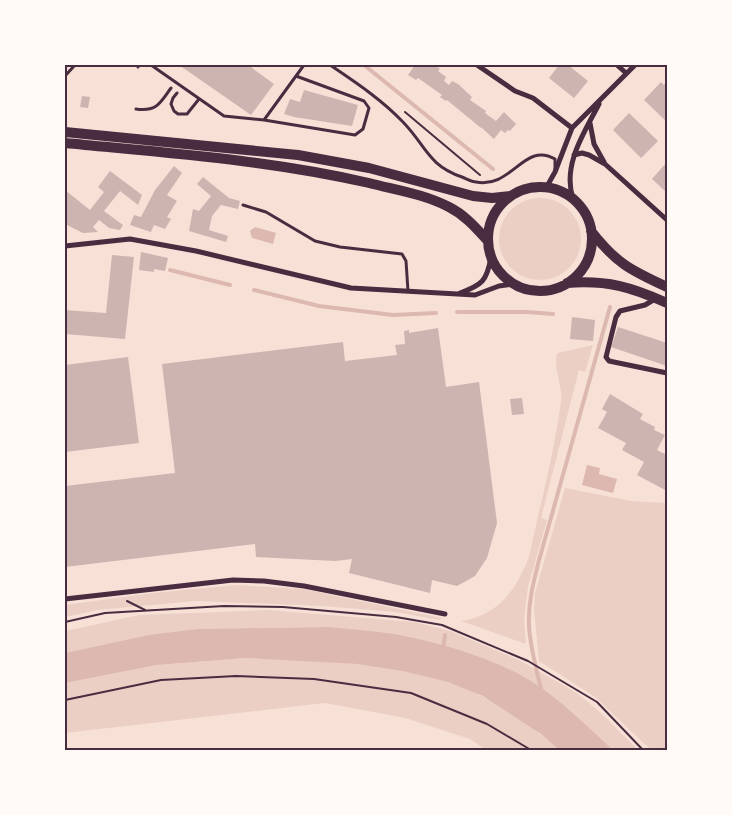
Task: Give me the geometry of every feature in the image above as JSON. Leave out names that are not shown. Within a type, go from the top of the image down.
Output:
[{"type":"main road","points":[[65,132],[298,155],[369,168],[473,196],[492,198],[511,196],[528,189],[546,188],[560,192],[573,199],[585,213],[592,241],[587,260],[575,277],[567,283],[541,291],[531,290],[514,284],[497,268],[491,257],[488,241],[490,224],[498,208],[511,196]]},
{"type":"main road","points":[[65,143],[280,166],[356,180],[411,193],[442,204],[464,216],[488,241]]},
{"type":"main road","points":[[591,231],[607,252],[618,261],[642,276],[667,287]]},
{"type":"main road","points":[[567,283],[610,283],[667,303]]},
{"type":"street","points":[[477,65],[514,91],[532,98],[572,128]]},
{"type":"street","points":[[617,65],[626,73]]},
{"type":"street","points":[[546,188],[555,172],[572,128],[635,65]]},
{"type":"street","points":[[573,199],[569,178],[574,156],[602,99]]},
{"type":"street","points":[[590,121],[594,144],[605,164]]},
{"type":"street","points":[[574,156],[582,153],[605,164],[667,220]]},
{"type":"street","points":[[65,246],[130,239],[196,251],[351,288],[475,295],[499,286],[514,284]]},
{"type":"street","points":[[457,294],[482,283],[489,271],[491,257]]},
{"type":"street","points":[[656,299],[645,305],[620,311],[616,317],[606,356],[609,361],[667,373]]},
{"type":"street","points":[[65,599],[232,580],[264,580],[445,614]]},
{"type":"lane","points":[[65,76],[75,65]]},
{"type":"lane","points":[[151,65],[224,116],[264,120],[355,135],[364,129],[369,108],[364,101],[296,76]]},
{"type":"lane","points":[[264,120],[304,65]]},
{"type":"lane","points":[[330,65],[394,113],[415,135],[438,166],[449,172],[477,182],[489,183],[499,180],[527,158],[540,154],[549,155],[554,159],[555,172]]},
{"type":"lane","points":[[136,109],[147,111],[157,107],[170,88]]},
{"type":"lane","points":[[177,93],[171,104],[178,114],[187,114],[199,99]]},
{"type":"lane","points":[[65,126],[76,133]]},
{"type":"lane","points":[[243,205],[266,212],[315,240],[340,247],[402,254],[407,264],[408,291]]},
{"type":"path","points":[[402,110],[480,175]]},
{"type":"path","points":[[126,601],[145,610]]},
{"type":"path","points":[[65,622],[105,613],[224,606],[283,607],[415,619],[442,625],[528,661],[597,702],[643,750]]},
{"type":"path","points":[[65,700],[161,680],[236,676],[314,679],[411,693],[488,724],[531,750]]},
{"type":"shaded area","points":[[540,198],[556,201],[569,210],[578,223],[581,239],[578,255],[569,268],[556,277],[540,280],[524,277],[511,268],[502,255],[499,239],[502,223],[511,210],[524,201]]},
{"type":"shaded area","points":[[255,227],[276,233],[273,244],[252,238],[250,231]]},
{"type":"shaded area","points":[[593,345],[585,372],[579,370],[541,518],[547,520],[528,587],[524,620],[526,644],[461,621],[474,618],[496,607],[511,591],[524,569],[529,557],[551,460],[561,402],[561,390],[556,366],[557,353]]},
{"type":"shaded area","points":[[587,465],[600,468],[599,474],[617,479],[613,493],[582,485]]},
{"type":"shaded area","points":[[565,488],[631,501],[667,503],[667,750],[651,750],[595,697],[539,661],[534,609],[535,593]]},
{"type":"shaded area","points":[[237,585],[303,589],[442,618],[439,620],[396,612],[321,606],[195,601],[98,610],[65,617],[65,605],[152,593]]},
{"type":"shaded area","points":[[269,610],[414,622],[450,631],[519,660],[577,693],[601,713],[638,750],[613,750],[561,703],[451,648],[405,636],[329,627],[197,629],[148,635],[65,653],[65,631],[139,615]]},
{"type":"shaded area","points":[[329,627],[405,636],[454,648],[486,659],[517,673],[553,696],[613,750],[559,750],[541,734],[483,696],[448,682],[403,671],[357,664],[245,658],[157,665],[65,683],[65,653],[148,635],[197,629]]},
{"type":"shaded area","points":[[245,658],[374,666],[424,675],[449,682],[479,694],[507,710],[559,750],[486,750],[470,739],[405,718],[325,703],[65,733],[65,683],[157,665]]},
{"type":"building","points":[[179,65],[248,65],[274,84],[251,115]]},
{"type":"building","points":[[415,65],[435,65],[440,69],[438,71],[446,77],[444,81],[449,85],[452,81],[458,84],[472,97],[470,100],[486,111],[485,113],[496,121],[504,112],[516,124],[510,131],[508,130],[505,133],[501,130],[494,139],[447,100],[440,97],[442,95],[418,78],[416,80],[408,75]]},
{"type":"building","points":[[559,65],[568,65],[588,81],[574,98],[549,78]]},
{"type":"building","points":[[667,81],[667,122],[644,100],[661,82],[664,85]]},
{"type":"building","points":[[304,90],[358,105],[352,126],[284,114],[290,99],[300,102]]},
{"type":"building","points":[[82,96],[90,97],[88,108],[80,107]]},
{"type":"building","points":[[629,113],[658,141],[641,158],[613,130]]},
{"type":"building","points":[[667,162],[667,193],[652,179]]},
{"type":"building","points":[[174,166],[182,173],[167,195],[177,201],[167,217],[171,219],[165,229],[154,225],[151,232],[130,225],[134,215],[141,217],[155,190]]},
{"type":"building","points":[[110,171],[142,195],[138,205],[120,191],[104,211],[123,225],[120,230],[109,228],[99,220],[93,227],[98,232],[83,233],[65,224],[65,190],[90,210],[104,192],[98,187]]},
{"type":"building","points":[[203,177],[229,198],[240,201],[238,209],[221,205],[212,216],[209,230],[228,236],[226,242],[189,231],[193,209],[199,211],[211,196],[197,184]]},
{"type":"building","points":[[141,252],[168,258],[165,271],[154,269],[154,272],[139,270]]},
{"type":"building","points":[[112,255],[134,257],[125,339],[65,334],[65,310],[106,313]]},
{"type":"building","points":[[572,317],[595,320],[593,341],[570,339]]},
{"type":"building","points":[[618,327],[667,343],[667,366],[611,347]]},
{"type":"building","points":[[438,328],[446,387],[479,382],[497,523],[487,558],[475,576],[457,586],[432,580],[430,593],[349,573],[352,559],[335,561],[256,557],[255,544],[65,567],[65,486],[175,473],[162,364],[343,342],[345,361],[397,355],[395,345],[405,344],[404,331],[409,330],[409,333]]},
{"type":"building","points":[[128,357],[139,443],[65,452],[65,365]]},
{"type":"building","points":[[610,394],[643,414],[640,419],[655,427],[654,430],[665,435],[657,450],[667,455],[667,491],[637,475],[644,462],[622,450],[626,443],[598,428],[607,412],[602,409]]},
{"type":"building","points":[[522,398],[524,414],[512,415],[510,399]]},
{"type":"waterway","points":[[364,65],[493,169]]},
{"type":"waterway","points":[[170,270],[230,285]]},
{"type":"waterway","points":[[254,290],[319,306],[393,315],[436,313]]},
{"type":"waterway","points":[[542,693],[530,634],[529,609],[531,594],[610,307]]},
{"type":"waterway","points":[[457,312],[553,314]]},
{"type":"waterway","points":[[443,650],[445,635]]}]
